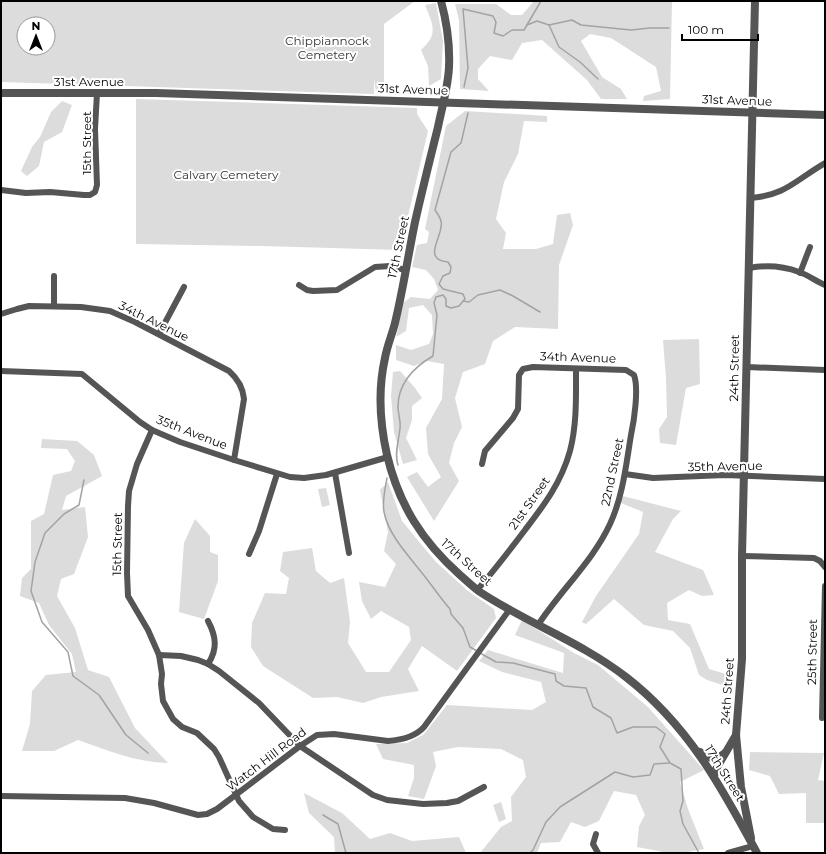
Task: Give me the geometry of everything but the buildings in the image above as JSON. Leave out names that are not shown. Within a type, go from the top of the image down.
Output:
[{"type":"street","name":"17th Street","points":[[441,1],[448,28],[450,52],[448,78],[444,102],[415,222],[395,324],[385,356],[383,370],[381,407],[382,426],[388,457],[396,483],[414,523],[438,555],[477,590],[510,610],[581,647],[627,678],[666,713],[696,749],[714,776],[754,847]]},
{"type":"street","name":"24th Street","points":[[754,847],[741,787],[736,735],[742,659],[742,556],[755,1]]},
{"type":"street","name":"31st Avenue","points":[[1,93],[156,93],[825,115]]},
{"type":"street","name":"15th Street","points":[[1,190],[84,195],[90,195],[95,192],[97,185],[95,129],[97,93]]},
{"type":"street","points":[[750,198],[765,197],[781,191],[825,163]]},
{"type":"street","points":[[800,272],[810,246]]},
{"type":"street","points":[[299,285],[307,290],[313,291],[337,290],[375,267],[390,266],[405,270]]},
{"type":"street","points":[[748,268],[764,266],[800,272],[825,285]]},
{"type":"street","points":[[54,276],[54,306]]},
{"type":"street","points":[[159,334],[184,287]]},
{"type":"street","name":"34th Avenue","points":[[1,314],[22,307],[54,306],[81,307],[110,311],[159,334],[229,371],[240,383],[244,399],[234,460]]},
{"type":"street","name":"34th Avenue","points":[[482,464],[485,452],[513,418],[518,409],[520,375],[523,369],[534,367],[626,370],[632,373]]},
{"type":"street","points":[[746,367],[825,370]]},
{"type":"street","name":"21st Street","points":[[477,590],[544,505],[560,478],[570,452],[572,439],[576,410],[576,369]]},
{"type":"street","name":"35th Avenue","points":[[1,371],[82,374],[140,422],[152,430],[180,442],[290,477],[304,478],[335,473],[388,457]]},
{"type":"street","name":"22nd Street","points":[[538,625],[548,610],[595,551],[614,515],[625,474],[634,411],[636,384],[632,373]]},
{"type":"street","name":"15th Street","points":[[152,430],[136,464],[130,491],[128,506],[127,591],[131,602],[148,630],[159,655],[162,674],[161,684],[163,701],[177,724],[197,733],[214,749],[239,801],[253,817],[273,829],[285,830]]},
{"type":"street","points":[[335,473],[349,553]]},
{"type":"street","points":[[250,554],[277,474]]},
{"type":"street","name":"35th Avenue","points":[[625,474],[653,478],[744,475],[825,479]]},
{"type":"street","points":[[742,556],[814,558],[824,565]]},
{"type":"street","name":"25th Street","points":[[822,718],[825,586]]},
{"type":"street","name":"Watch Hill Road","points":[[1,796],[125,798],[202,815],[217,809],[314,737],[323,734],[388,741],[414,735],[424,727],[510,610]]},
{"type":"street","points":[[208,621],[214,632],[215,648],[214,655],[208,664]]},
{"type":"street","points":[[159,655],[181,656],[208,664],[220,671],[259,703],[300,746],[368,792],[387,800],[423,804],[447,803],[458,801],[484,787]]},
{"type":"street","name":"24th Street","points":[[714,776],[716,769],[736,735]]},
{"type":"street","name":"24th Street","points":[[696,749],[708,758],[714,759],[722,756],[728,749]]},
{"type":"street","points":[[596,834],[593,844],[598,853]]},
{"type":"street","points":[[728,853],[754,847]]},
{"type":"green space","name":"Chippiannock Cemetery","points":[[1,1],[415,1],[384,24],[384,92],[376,92],[374,79],[374,94],[1,82]]},
{"type":"green space","points":[[534,1],[672,1],[670,99],[643,101],[644,96],[661,91],[656,67],[611,38],[590,34],[581,41],[602,77],[621,89],[627,99],[601,99],[587,80],[542,40],[522,43],[512,60],[490,56],[478,69],[478,79],[489,91],[460,89],[459,20],[455,4],[496,4],[511,15],[522,15]]},
{"type":"green space","points":[[436,3],[443,41],[441,79],[429,86],[428,66],[421,50],[430,39],[433,29],[425,5]]},
{"type":"green space","name":"Calvary Cemetery","points":[[136,99],[417,108],[417,114],[428,131],[400,250],[136,244]]},
{"type":"green space","points":[[62,101],[72,105],[62,132],[44,142],[39,166],[27,176],[21,171],[32,147],[40,137],[51,112]]},
{"type":"green space","points":[[465,111],[547,116],[547,122],[524,121],[518,154],[504,182],[496,219],[506,233],[503,249],[536,249],[553,244],[557,215],[570,213],[573,225],[559,265],[558,329],[515,327],[493,341],[485,364],[463,372],[455,398],[462,427],[454,443],[449,463],[459,481],[434,521],[407,477],[417,472],[428,487],[441,477],[428,454],[426,428],[442,399],[444,364],[427,361],[414,366],[396,360],[396,345],[411,350],[429,344],[433,334],[432,315],[423,305],[409,308],[406,331],[396,337],[404,302],[411,297],[430,299],[438,290],[434,279],[426,270],[412,267],[417,245],[427,243],[429,232],[425,229],[446,126]]},
{"type":"green space","points":[[699,339],[700,384],[686,388],[676,445],[660,443],[659,429],[667,417],[663,340]]},
{"type":"green space","points":[[400,371],[422,398],[412,406],[412,420],[406,438],[417,460],[403,464],[394,432],[391,396],[393,372]]},
{"type":"green space","points":[[42,439],[77,441],[94,455],[102,476],[66,496],[62,510],[85,507],[88,537],[74,574],[61,579],[57,596],[75,628],[88,670],[109,677],[135,728],[168,763],[144,761],[111,752],[78,740],[54,751],[22,751],[30,724],[32,691],[46,675],[76,672],[72,654],[49,625],[39,603],[20,596],[22,578],[31,569],[31,521],[44,514],[53,475],[71,471],[75,461],[67,449],[41,448]]},
{"type":"green space","points":[[388,482],[402,521],[435,561],[468,591],[494,609],[496,618],[457,671],[422,646],[408,669],[419,691],[381,697],[363,703],[337,697],[313,698],[263,666],[251,647],[252,623],[265,593],[286,594],[289,578],[280,571],[283,552],[312,548],[316,571],[330,583],[344,578],[350,622],[348,643],[366,672],[389,672],[411,640],[409,627],[381,611],[371,619],[362,601],[359,582],[385,587],[396,564],[384,551],[388,532],[380,490]]},
{"type":"green space","points":[[326,488],[330,505],[322,507],[318,489]]},
{"type":"green space","points":[[623,496],[681,511],[673,519],[655,552],[703,570],[714,595],[702,596],[689,590],[667,603],[668,620],[690,624],[709,669],[729,675],[729,687],[707,680],[699,675],[690,648],[673,631],[644,625],[614,599],[586,624],[582,622],[596,596],[639,534],[643,512],[621,503]]},
{"type":"green space","points":[[195,519],[210,536],[210,552],[218,555],[218,581],[204,619],[179,612],[184,543]]},
{"type":"green space","points":[[522,620],[574,653],[598,665],[648,707],[704,770],[680,782],[688,809],[704,849],[682,853],[669,853],[637,847],[639,826],[645,815],[636,795],[614,791],[599,821],[585,827],[571,822],[560,842],[541,843],[537,853],[480,853],[501,827],[512,821],[511,797],[526,777],[523,760],[501,749],[458,747],[433,752],[436,766],[424,799],[408,796],[414,778],[414,765],[383,759],[376,744],[407,743],[423,735],[447,705],[532,710],[546,702],[541,682],[502,672],[479,661],[488,650],[563,673],[564,653],[515,635]]},
{"type":"green space","points":[[750,752],[824,753],[818,780],[825,781],[825,823],[806,823],[806,793],[779,794],[770,776],[749,770]]},
{"type":"green space","points":[[304,793],[342,813],[370,839],[390,833],[412,841],[459,837],[466,853],[335,853],[334,837],[309,813]]},
{"type":"green space","points":[[501,802],[506,819],[499,822],[493,805]]},
{"type":"waterway","points":[[464,87],[468,68],[463,9],[493,16],[496,22],[494,33],[503,36],[512,30],[524,30],[541,1]]},
{"type":"waterway","points":[[549,25],[572,20],[581,25],[631,30],[669,28]]},
{"type":"waterway","points":[[527,25],[537,21],[549,25],[559,47],[580,62],[598,79]]},
{"type":"waterway","points":[[398,465],[397,452],[400,425],[398,410],[399,398],[401,390],[408,377],[420,365],[433,356],[437,315],[434,303],[436,297],[443,295],[446,299],[446,306],[451,308],[459,306],[465,299],[463,294],[443,289],[439,284],[443,276],[450,273],[451,267],[448,262],[440,260],[436,257],[435,252],[440,233],[441,220],[435,210],[451,152],[461,143],[468,113]]},
{"type":"waterway","points":[[463,301],[469,302],[478,295],[500,290],[540,312]]},
{"type":"waterway","points":[[387,478],[383,508],[391,531],[396,540],[463,628],[470,647],[477,651]]},
{"type":"waterway","points":[[84,480],[79,505],[64,514],[45,533],[35,562],[31,591],[42,622],[68,652],[73,676],[99,695],[126,735],[148,753]]},
{"type":"waterway","points":[[480,653],[496,662],[513,663],[555,674],[556,681],[564,686],[586,688],[593,707],[611,718],[617,733],[633,727],[656,727],[665,734],[660,747],[670,763],[681,769],[683,801],[680,811],[683,824],[699,853]]},
{"type":"waterway","points":[[530,853],[533,850],[546,822],[560,807],[615,772],[633,777],[650,775],[654,764],[669,763]]},
{"type":"waterway","points":[[323,815],[338,824],[346,853],[354,853]]}]
